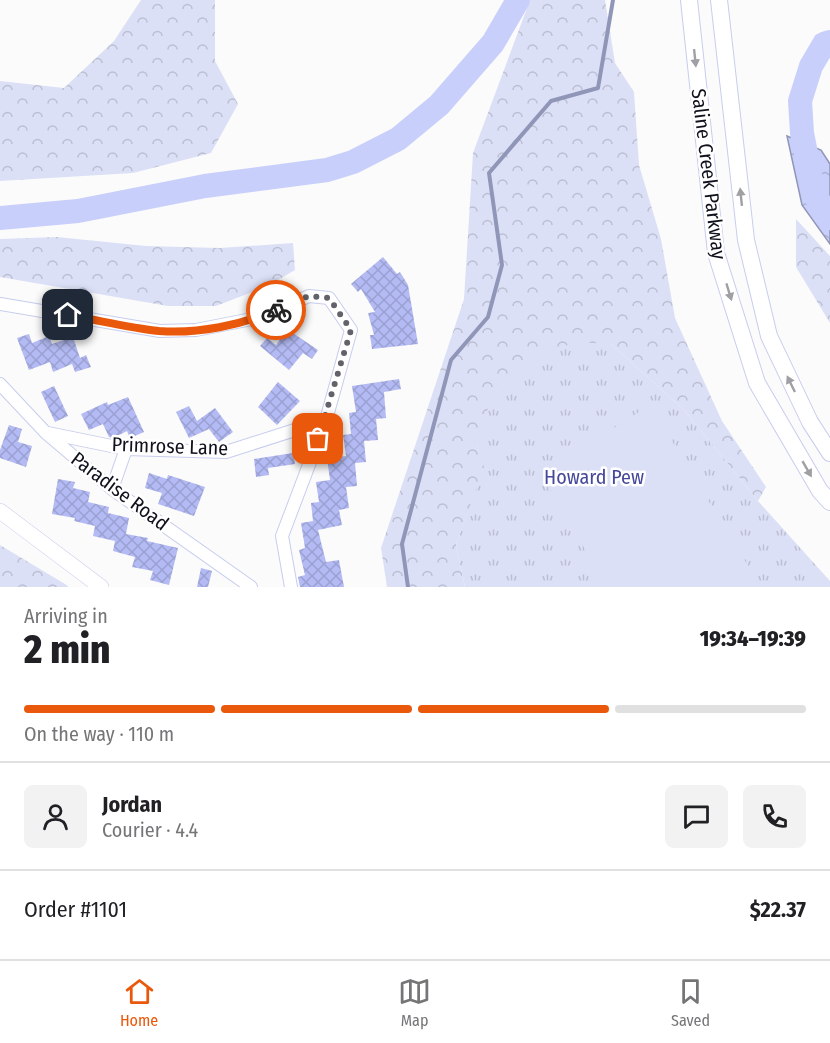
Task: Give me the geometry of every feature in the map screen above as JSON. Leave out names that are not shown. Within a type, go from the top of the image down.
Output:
[{"type":"main road","name":"Saline Creek Parkway","points":[[689,0],[716,253],[757,383],[820,491],[830,502]]},
{"type":"main road","name":"Saline Creek Parkway","points":[[719,0],[746,240],[769,336],[810,422],[830,453]]},
{"type":"street","points":[[0,304],[160,331],[196,330],[257,318],[309,296],[329,298],[351,330],[326,420],[282,536],[291,587]]},
{"type":"street","name":"Paradise Road","points":[[0,384],[46,433],[112,489],[251,587]]},
{"type":"street","name":"Primrose Lane","points":[[46,433],[126,449],[226,452],[326,420]]},
{"type":"street","points":[[112,489],[126,449]]},
{"type":"street","points":[[0,511],[101,587]]},
{"type":"green space","points":[[141,0],[215,0],[215,61],[238,104],[211,153],[133,173],[0,181],[0,81],[64,88],[114,41]]},
{"type":"green space","points":[[530,0],[605,0],[615,63],[634,92],[639,165],[661,239],[675,318],[722,421],[766,487],[758,501],[684,410],[611,344],[477,445],[485,467],[456,545],[465,587],[387,587],[381,548],[464,299],[473,153]]},
{"type":"green space","points":[[796,219],[830,256],[830,323],[796,267]]},
{"type":"green space","points":[[57,237],[146,246],[220,248],[293,243],[295,270],[268,286],[216,306],[168,306],[0,277],[0,239]]},
{"type":"green space","name":"Howard Pew","points":[[576,342],[611,344],[684,410],[758,501],[830,581],[830,587],[465,587],[456,545],[484,467],[477,445],[494,388],[531,358]]},
{"type":"green space","points":[[650,405],[761,587],[607,587],[541,474]]},
{"type":"green space","points":[[0,545],[65,584],[69,587],[0,587]]},
{"type":"water","points":[[787,136],[821,150],[830,164],[830,244],[802,205]]},
{"type":"building","points":[[383,257],[397,274],[400,272],[408,285],[418,344],[372,349],[370,335],[374,335],[368,313],[375,312],[361,289],[358,292],[351,284]]},
{"type":"building","points":[[287,329],[318,350],[312,359],[303,353],[289,370],[260,346],[267,338],[276,345]]},
{"type":"building","points":[[29,334],[32,343],[49,336],[52,344],[73,337],[80,358],[86,355],[91,367],[75,372],[72,364],[53,372],[50,362],[29,370],[17,338]]},
{"type":"building","points":[[399,379],[401,389],[384,392],[386,418],[376,419],[378,440],[364,441],[366,462],[355,463],[357,486],[346,487],[349,508],[339,510],[342,525],[318,530],[326,562],[339,560],[344,587],[300,587],[298,577],[305,575],[299,550],[305,548],[301,523],[313,521],[311,503],[319,502],[316,482],[330,480],[327,458],[346,456],[343,435],[351,434],[349,413],[356,412],[352,386]]},
{"type":"building","points":[[278,382],[300,401],[277,425],[258,407]]},
{"type":"building","points":[[54,386],[68,416],[55,422],[41,392]]},
{"type":"building","points":[[128,397],[144,432],[130,438],[127,431],[113,438],[109,437],[103,424],[89,430],[81,414],[107,402],[108,405]]},
{"type":"building","points":[[189,406],[197,421],[215,408],[233,432],[219,442],[209,429],[189,438],[176,412]]},
{"type":"building","points":[[9,425],[22,429],[18,442],[32,446],[26,467],[0,458],[0,450]]},
{"type":"building","points":[[293,453],[295,464],[268,468],[269,475],[256,477],[254,459]]},
{"type":"building","points":[[149,473],[167,479],[168,475],[205,487],[194,516],[158,504],[162,493],[145,488]]},
{"type":"building","points":[[58,479],[75,482],[73,488],[90,492],[88,502],[109,507],[108,513],[129,518],[126,534],[148,538],[147,541],[178,548],[169,585],[150,580],[153,571],[132,567],[135,557],[113,551],[115,541],[93,536],[95,526],[74,521],[75,518],[52,514]]},
{"type":"building","points":[[201,568],[212,571],[208,587],[197,587]]},
{"type":"waterway","points":[[0,218],[78,211],[205,186],[327,170],[353,162],[398,139],[439,105],[493,43],[518,0]]},
{"type":"waterway","points":[[408,587],[402,544],[451,360],[488,317],[502,265],[489,173],[551,101],[598,88],[613,0]]},
{"type":"waterway","points":[[830,42],[824,44],[811,66],[800,101],[802,133],[814,194],[830,218]]},
{"type":"way so far","points":[[276,310],[309,296],[329,298],[351,330],[326,420],[318,439]]},
{"type":"route","points":[[68,315],[160,331],[196,330],[257,318],[276,310]]}]
